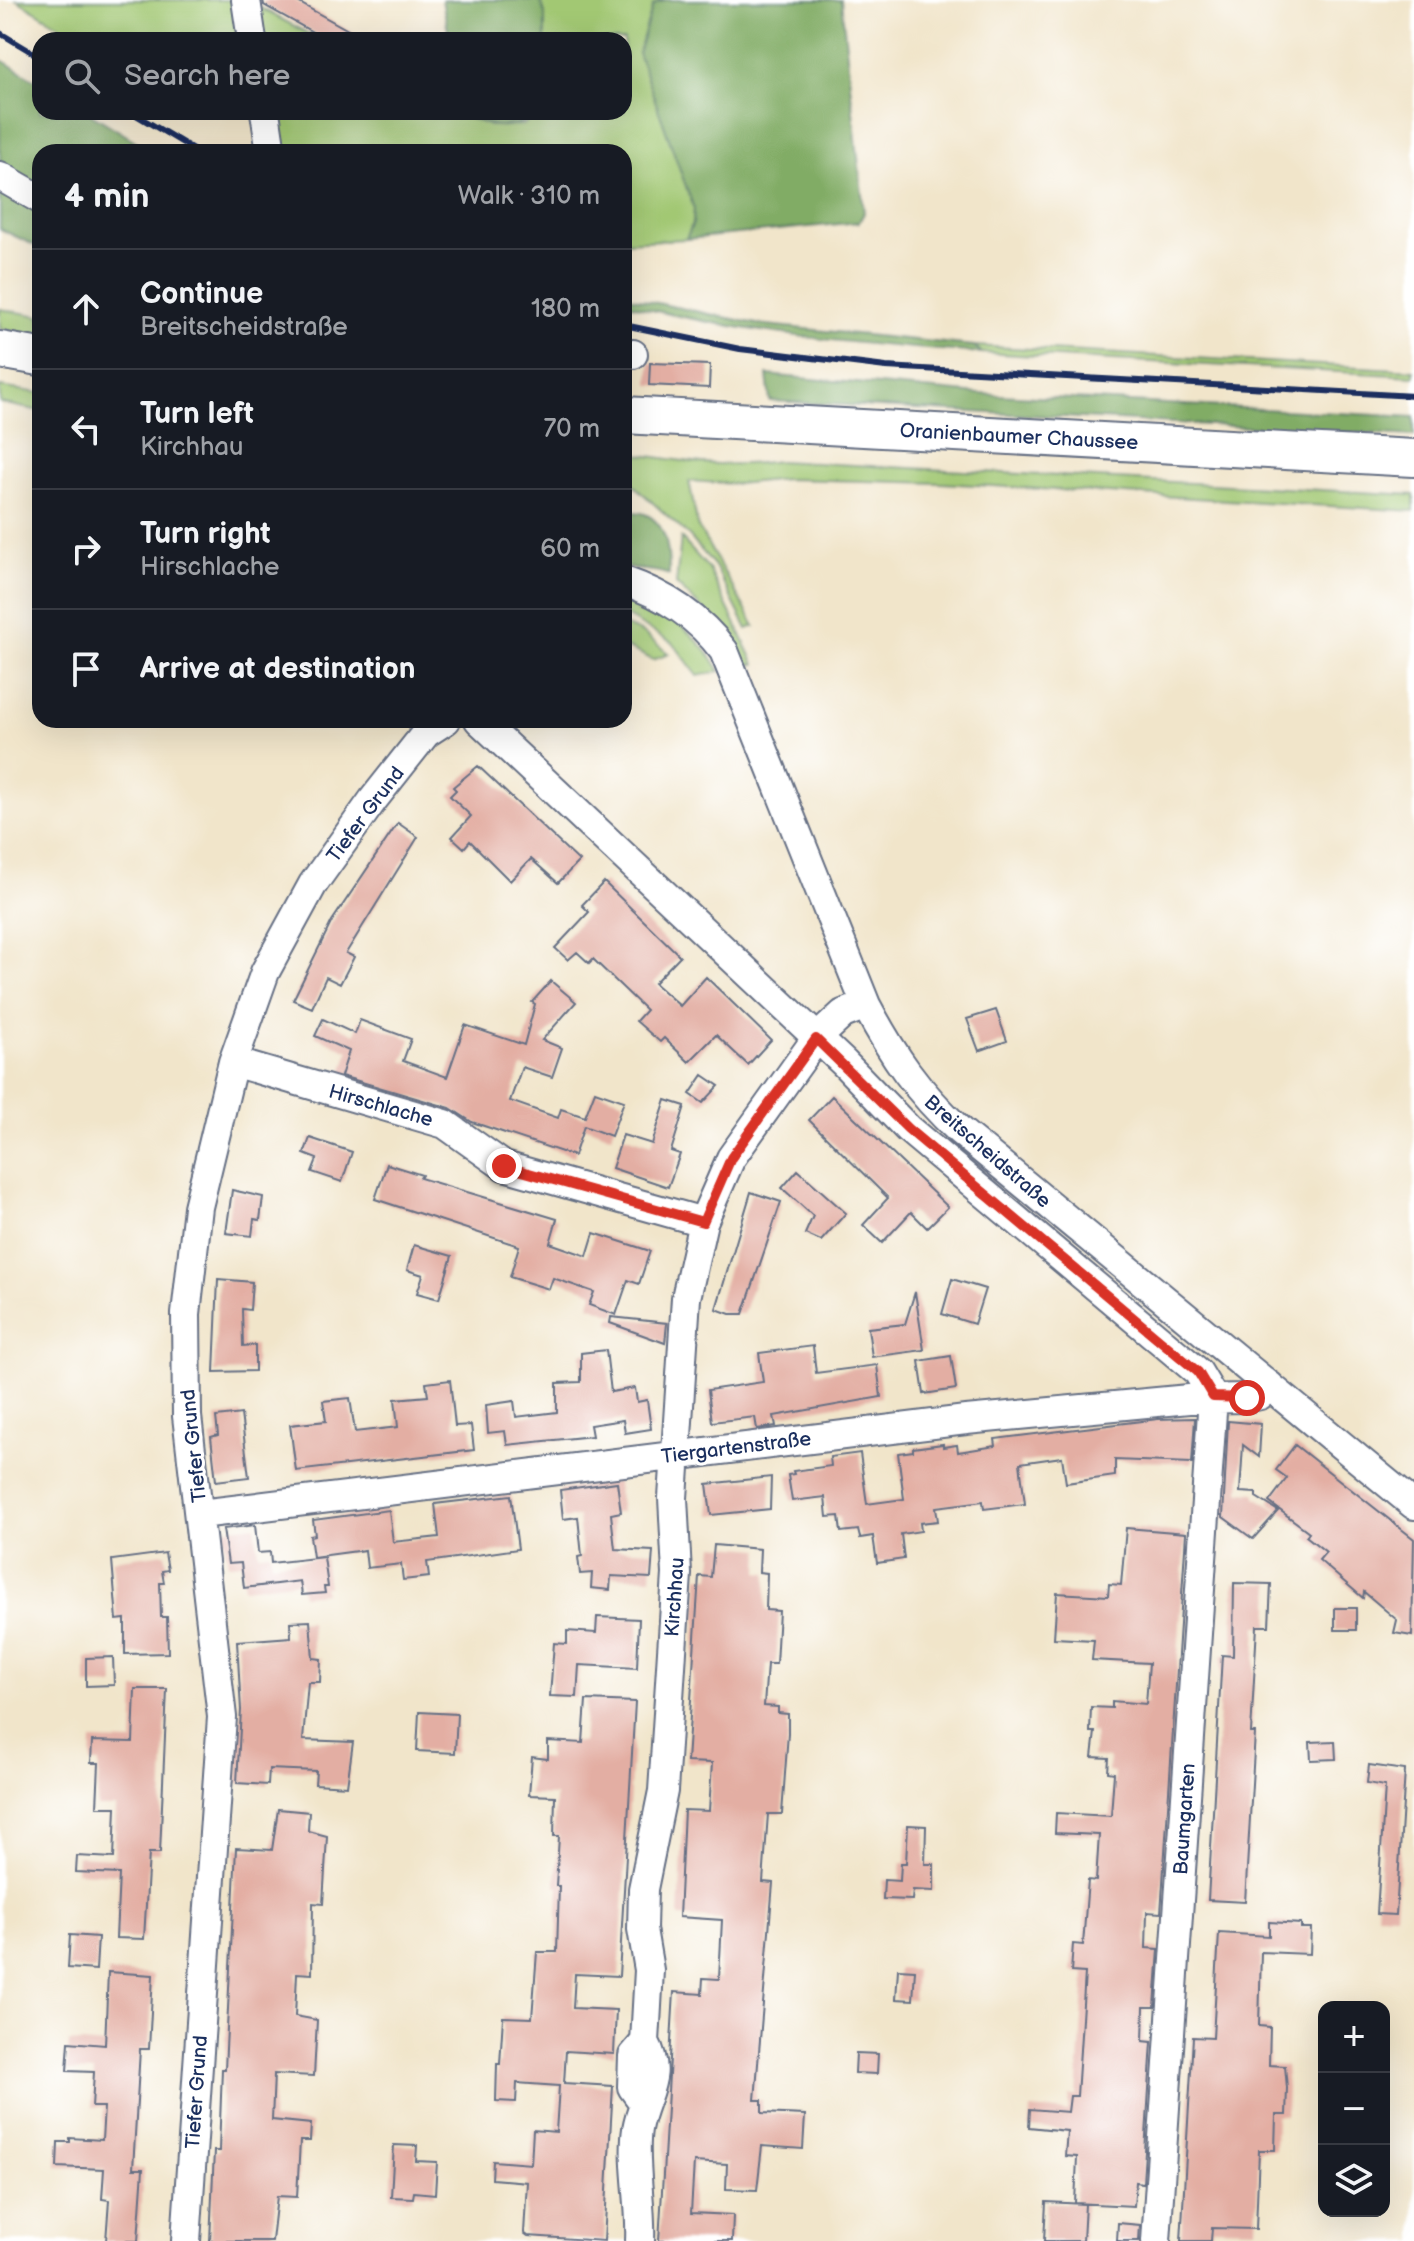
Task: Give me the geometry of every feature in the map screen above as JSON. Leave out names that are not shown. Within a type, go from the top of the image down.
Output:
[{"type":"main road","points":[[0,350],[32,356]]},
{"type":"main road","name":"Oranienbaumer Chaussee","points":[[632,415],[1414,458]]},
{"type":"street","points":[[246,0],[251,32]]},
{"type":"street","points":[[266,120],[270,144]]},
{"type":"street","points":[[0,176],[32,194]]},
{"type":"street","name":"Breitscheidstraße","points":[[632,585],[677,605],[711,634],[724,651],[866,1005],[893,1055],[923,1097],[960,1131],[1414,1505]]},
{"type":"street","name":"Tiefer Grund","points":[[186,2241],[222,1717],[187,1416],[186,1314],[198,1207],[233,1062],[265,972],[313,884],[426,733],[434,728]]},
{"type":"street","name":"Breitscheidstraße","points":[[487,728],[908,1129],[1198,1372],[1213,1397]]},
{"type":"street","name":"Kirchhau","points":[[640,2241],[641,2201],[636,2146],[643,2102],[653,2088],[653,2057],[645,2042],[649,1970],[642,1929],[643,1889],[663,1791],[677,1574],[673,1498],[686,1298],[703,1222],[731,1158],[816,1039],[843,1014],[866,1005]]},
{"type":"street","name":"Hirschlache","points":[[233,1062],[445,1124],[504,1166],[703,1222]]},
{"type":"street","name":"Tiergartenstraße","points":[[200,1514],[966,1420],[1213,1397],[1247,1398],[1260,1395],[1270,1386]]},
{"type":"street","name":"Baumgarten","points":[[1156,2241],[1213,1397]]},
{"type":"green space","points":[[17,0],[236,0],[241,32],[71,32]]},
{"type":"green space","points":[[442,0],[540,0],[545,14],[545,32],[448,32]]},
{"type":"green space","points":[[540,0],[665,0],[653,5],[694,209],[693,223],[686,239],[632,242],[632,144],[278,144],[273,120],[475,120],[490,126],[523,125],[529,120],[632,120],[632,32],[545,32],[545,14]]},
{"type":"green space","points":[[665,0],[841,0],[864,213],[859,222],[686,239],[693,223],[694,209],[638,53],[653,5]]},
{"type":"green space","points":[[255,5],[305,32],[259,32]]},
{"type":"green space","points":[[0,59],[32,78],[32,120],[101,120],[140,144],[32,144],[32,244],[0,229]]},
{"type":"green space","points":[[476,120],[527,120],[507,126]]},
{"type":"green space","points":[[632,298],[757,324],[974,346],[982,353],[847,342],[668,314],[632,305]]},
{"type":"green space","points":[[0,309],[32,315],[32,335],[0,329]]},
{"type":"green space","points":[[974,346],[1414,370],[1414,376],[982,353]]},
{"type":"green space","points":[[767,375],[980,394],[1414,417],[1414,436],[770,401]]},
{"type":"green space","points":[[0,387],[32,392],[32,409],[0,403]]},
{"type":"green space","points":[[632,453],[720,464],[779,461],[1414,495],[1414,511],[941,483],[786,479],[736,484],[689,481],[698,527],[755,626],[747,629],[715,566],[689,536],[632,484]]},
{"type":"green space","points":[[632,512],[651,517],[662,530],[669,575],[632,568]]},
{"type":"green space","points":[[681,538],[709,569],[755,664],[743,665],[720,626],[676,584]]},
{"type":"green space","points":[[632,597],[652,606],[691,634],[720,671],[698,676],[673,643],[632,620]]},
{"type":"green space","points":[[632,628],[643,633],[669,654],[653,660],[632,650]]},
{"type":"building","points":[[263,0],[294,0],[352,32],[313,32],[264,5]]},
{"type":"building","points":[[650,363],[710,365],[709,388],[649,385]]},
{"type":"building","points":[[478,766],[579,861],[558,883],[531,859],[510,881],[470,841],[464,848],[452,837],[471,816],[450,796],[456,790],[453,787]]},
{"type":"building","points":[[398,823],[418,837],[346,953],[354,957],[340,984],[326,977],[312,1008],[293,1000],[332,921]]},
{"type":"building","points":[[604,882],[680,956],[654,983],[680,1006],[706,977],[771,1040],[748,1065],[716,1035],[689,1062],[664,1038],[660,1042],[636,1021],[646,1010],[593,959],[589,963],[577,952],[568,960],[555,948],[589,912],[582,905]]},
{"type":"building","points":[[551,981],[576,1002],[542,1040],[562,1048],[552,1077],[522,1067],[510,1101],[558,1118],[561,1109],[585,1117],[595,1091],[624,1101],[611,1136],[584,1126],[574,1156],[472,1122],[450,1108],[341,1076],[349,1051],[315,1036],[323,1019],[355,1034],[360,1020],[411,1039],[403,1061],[447,1077],[465,1025],[524,1045],[535,1004],[532,1002]]},
{"type":"building","points":[[996,1010],[1007,1041],[979,1051],[967,1019]]},
{"type":"building","points":[[703,1075],[719,1086],[703,1103],[690,1094]]},
{"type":"building","points":[[832,1096],[948,1207],[927,1228],[911,1212],[882,1243],[863,1225],[888,1198],[809,1120]]},
{"type":"building","points":[[666,1100],[685,1106],[671,1151],[680,1154],[668,1187],[612,1168],[623,1135],[652,1144]]},
{"type":"building","points":[[310,1138],[352,1152],[342,1182],[312,1172],[317,1159],[304,1154]]},
{"type":"building","points":[[387,1164],[422,1175],[420,1178],[557,1219],[550,1243],[587,1256],[594,1233],[650,1251],[639,1284],[628,1280],[616,1315],[589,1305],[594,1292],[553,1278],[549,1289],[510,1277],[519,1246],[375,1199]]},
{"type":"building","points":[[798,1170],[846,1213],[821,1241],[805,1234],[813,1216],[782,1188]]},
{"type":"building","points":[[232,1190],[263,1197],[260,1220],[254,1219],[252,1236],[226,1233]]},
{"type":"building","points":[[751,1192],[781,1202],[743,1314],[730,1314],[716,1309]]},
{"type":"building","points":[[414,1245],[452,1256],[439,1299],[417,1293],[423,1275],[407,1270]]},
{"type":"building","points":[[218,1279],[252,1282],[250,1310],[242,1309],[243,1346],[255,1345],[255,1371],[214,1372]]},
{"type":"building","points":[[952,1279],[985,1289],[974,1324],[942,1314]]},
{"type":"building","points":[[915,1292],[924,1350],[872,1357],[868,1328],[905,1324]]},
{"type":"building","points":[[611,1317],[667,1323],[665,1343],[610,1323]]},
{"type":"building","points":[[813,1346],[816,1373],[877,1365],[881,1397],[774,1416],[776,1426],[757,1429],[755,1417],[712,1422],[708,1390],[763,1382],[759,1353]]},
{"type":"building","points":[[606,1350],[611,1392],[635,1388],[637,1402],[647,1400],[651,1429],[625,1433],[623,1420],[590,1425],[592,1436],[507,1445],[505,1431],[488,1433],[486,1405],[514,1401],[516,1417],[557,1412],[557,1383],[581,1382],[581,1353]]},
{"type":"building","points":[[951,1356],[956,1389],[924,1394],[919,1361]]},
{"type":"building","points":[[450,1380],[455,1426],[471,1425],[474,1450],[296,1471],[290,1425],[326,1421],[323,1401],[350,1398],[355,1432],[398,1427],[395,1399],[428,1396],[426,1383]]},
{"type":"building","points":[[241,1414],[249,1477],[216,1481],[211,1437],[218,1435],[216,1417]]},
{"type":"building","points":[[1195,1418],[1192,1463],[1115,1460],[1115,1476],[1066,1483],[1062,1457],[1020,1463],[1025,1504],[984,1509],[983,1501],[936,1507],[938,1521],[920,1523],[921,1531],[901,1534],[904,1559],[877,1563],[873,1536],[860,1538],[858,1530],[841,1532],[839,1516],[827,1517],[825,1497],[792,1501],[788,1475],[794,1474],[793,1471],[831,1466],[830,1457],[860,1453],[867,1504],[904,1499],[898,1453],[913,1451],[913,1448],[957,1445],[958,1452],[996,1446],[995,1439],[1158,1419]]},
{"type":"building","points":[[1228,1421],[1261,1424],[1259,1457],[1243,1445],[1240,1492],[1256,1493],[1256,1497],[1278,1511],[1253,1539],[1223,1517]]},
{"type":"building","points":[[1295,1445],[1414,1539],[1412,1636],[1394,1633],[1397,1620],[1364,1592],[1363,1598],[1319,1560],[1326,1552],[1306,1536],[1309,1532],[1269,1502],[1287,1478],[1276,1470]]},
{"type":"building","points":[[771,1477],[770,1509],[711,1515],[707,1484]]},
{"type":"building","points":[[617,1482],[621,1512],[611,1514],[615,1549],[653,1551],[651,1578],[611,1576],[610,1590],[591,1588],[592,1573],[580,1574],[578,1557],[582,1556],[578,1517],[563,1519],[560,1490]]},
{"type":"building","points":[[511,1495],[518,1549],[427,1562],[429,1577],[403,1580],[401,1564],[367,1568],[365,1550],[313,1557],[310,1536],[315,1535],[313,1520],[389,1510],[393,1542],[439,1537],[435,1504]]},
{"type":"building","points":[[255,1525],[258,1553],[270,1552],[271,1563],[324,1557],[328,1587],[324,1587],[325,1593],[302,1595],[300,1581],[244,1588],[241,1563],[228,1564],[223,1529]]},
{"type":"building","points":[[1126,1528],[1186,1533],[1161,1913],[1147,1912],[1146,1948],[1159,1949],[1155,2007],[1144,2007],[1143,2041],[1152,2042],[1143,2183],[1136,2182],[1134,2206],[1075,2203],[1077,2157],[1065,2156],[1067,2131],[1029,2127],[1030,2109],[1068,2112],[1070,2096],[1077,2096],[1085,1973],[1071,1972],[1073,1944],[1083,1945],[1088,1880],[1096,1881],[1099,1835],[1055,1833],[1056,1813],[1111,1816],[1114,1773],[1108,1772],[1109,1758],[1092,1757],[1095,1732],[1090,1732],[1091,1707],[1112,1708],[1112,1701],[1146,1704],[1149,1663],[1092,1660],[1094,1640],[1054,1638],[1057,1593],[1108,1596],[1109,1584],[1121,1585]]},
{"type":"building","points":[[714,1545],[760,1549],[759,1572],[767,1573],[766,1610],[779,1611],[776,1664],[767,1664],[764,1706],[778,1707],[778,1713],[788,1714],[788,1733],[782,1814],[768,1814],[763,1882],[773,1883],[755,2100],[762,2100],[762,2113],[805,2115],[803,2149],[762,2146],[757,2190],[726,2189],[727,2164],[694,2162],[691,2213],[733,2215],[732,2241],[659,2241],[674,1992],[702,1994],[703,1978],[719,1979],[722,1920],[679,1917],[684,1810],[709,1811],[712,1763],[687,1762],[699,1576],[711,1577]]},
{"type":"building","points":[[165,1553],[168,1570],[162,1571],[164,1583],[160,1583],[161,1617],[167,1617],[168,1653],[125,1654],[125,1619],[117,1620],[112,1560]]},
{"type":"building","points":[[1234,1583],[1271,1584],[1269,1626],[1257,1626],[1251,1733],[1255,1733],[1245,1902],[1208,1900],[1222,1655],[1233,1656]]},
{"type":"building","points":[[1335,1608],[1356,1608],[1356,1630],[1335,1630]]},
{"type":"building","points":[[597,1617],[639,1619],[637,1668],[579,1665],[577,1697],[550,1696],[554,1643],[567,1644],[567,1631],[596,1633]]},
{"type":"building","points":[[310,1621],[313,1658],[321,1659],[320,1682],[308,1682],[303,1740],[353,1742],[347,1786],[315,1784],[316,1771],[269,1769],[268,1785],[237,1783],[241,1710],[237,1641],[291,1637],[290,1622]]},
{"type":"building","points":[[113,1657],[114,1685],[86,1686],[86,1658]]},
{"type":"building","points":[[135,1689],[167,1689],[160,1853],[149,1853],[144,1939],[116,1938],[119,1874],[76,1872],[77,1856],[114,1858],[116,1807],[97,1807],[99,1763],[91,1763],[92,1741],[133,1742]]},
{"type":"building","points":[[586,1700],[635,1702],[619,1976],[575,1974],[573,2008],[616,2010],[614,2054],[566,2051],[564,2083],[613,2086],[604,2241],[528,2236],[524,2233],[527,2182],[492,2179],[493,2161],[531,2164],[533,2130],[556,2132],[559,2086],[517,2083],[516,2102],[496,2101],[497,2064],[500,2064],[503,2017],[532,2018],[537,1952],[557,1952],[559,1836],[554,1836],[555,1796],[529,1795],[532,1757],[548,1759],[548,1741],[583,1743]]},
{"type":"building","points":[[419,1712],[457,1714],[455,1753],[417,1751]]},
{"type":"building","points":[[1335,1741],[1336,1759],[1311,1760],[1310,1742]]},
{"type":"building","points":[[1369,1765],[1405,1770],[1396,1915],[1377,1914],[1385,1786],[1367,1783]]},
{"type":"building","points":[[278,1809],[309,1812],[308,1831],[327,1836],[323,1904],[313,1903],[312,1974],[297,1973],[295,2016],[317,2020],[314,2076],[274,2074],[272,2120],[311,2124],[310,2141],[300,2141],[297,2197],[277,2196],[272,2241],[210,2241],[214,2151],[219,2151],[222,2069],[225,2069],[236,1848],[272,1850]]},
{"type":"building","points":[[908,1825],[926,1826],[925,1864],[934,1864],[934,1891],[913,1890],[912,1900],[883,1899],[884,1880],[900,1881],[901,1863],[906,1863]]},
{"type":"building","points":[[1269,1922],[1301,1924],[1301,1928],[1311,1928],[1310,1954],[1261,1952],[1259,2026],[1270,2027],[1269,2065],[1285,2066],[1287,2088],[1286,2115],[1276,2115],[1275,2150],[1259,2150],[1256,2229],[1212,2228],[1211,2241],[1181,2241],[1193,2037],[1213,2038],[1219,1933],[1269,1936]]},
{"type":"building","points":[[70,1935],[98,1937],[96,1970],[68,1968]]},
{"type":"building","points":[[898,1969],[915,1970],[913,2000],[896,1999]]},
{"type":"building","points":[[108,1972],[153,1975],[149,2049],[140,2049],[133,2169],[143,2169],[138,2241],[106,2241],[109,2200],[102,2199],[104,2169],[57,2167],[58,2142],[70,2142],[70,2138],[102,2140],[104,2107],[92,2107],[94,2072],[67,2071],[69,2042],[105,2045]]},
{"type":"building","points":[[856,2053],[878,2054],[877,2074],[855,2073]]},
{"type":"building","points":[[394,2145],[417,2146],[416,2161],[437,2162],[435,2194],[414,2192],[413,2198],[391,2197]]},
{"type":"building","points":[[1046,2202],[1085,2204],[1083,2241],[1044,2241]]},
{"type":"building","points":[[1118,2223],[1140,2225],[1139,2241],[1117,2241]]},
{"type":"railway","points":[[0,33],[32,52]]},
{"type":"railway","points":[[144,120],[185,144]]},
{"type":"railway","points":[[632,327],[740,349],[886,367],[1414,396]]},
{"type":"route","points":[[504,1166],[703,1222],[731,1158],[797,1061],[816,1039],[844,1063],[908,1129],[1198,1372],[1213,1397],[1247,1398]]}]
